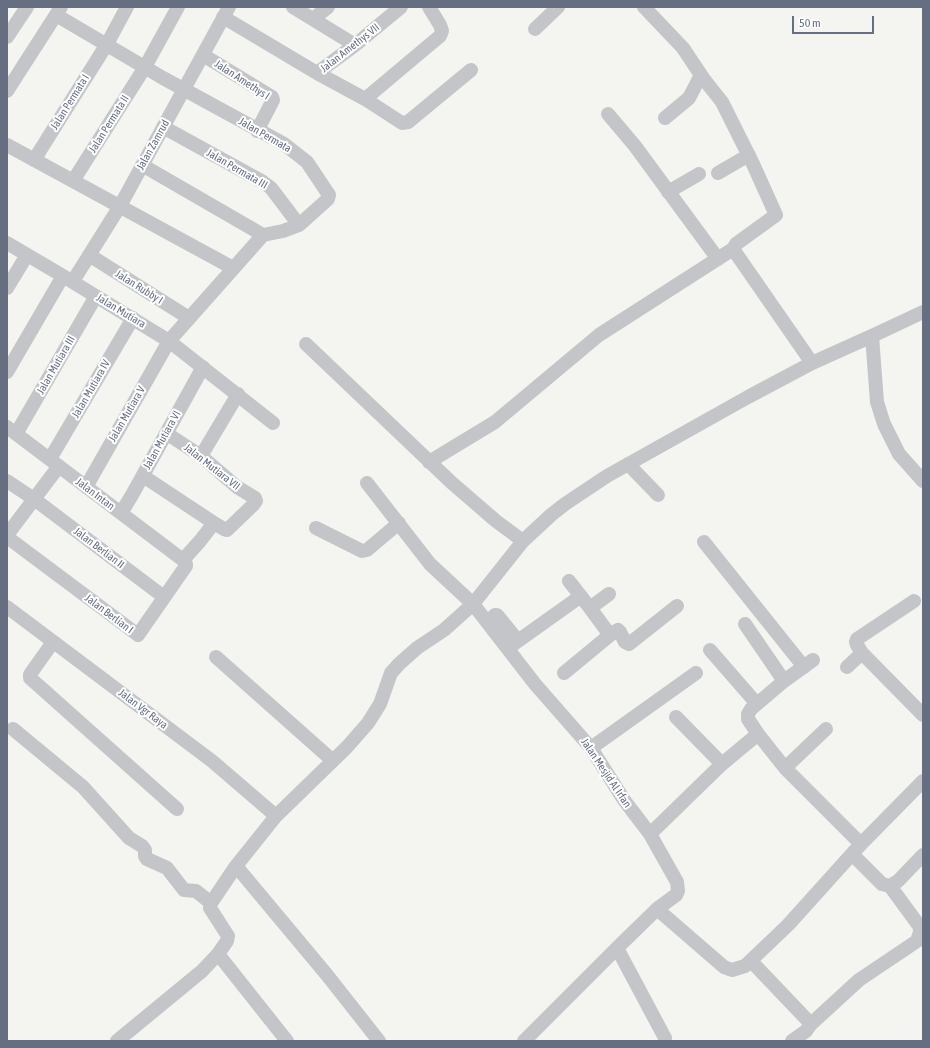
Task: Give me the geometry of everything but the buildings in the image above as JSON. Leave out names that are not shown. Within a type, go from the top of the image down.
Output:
[{"type":"street","points":[[7,37],[27,7]]},
{"type":"street","name":"Jalan Permata I","points":[[34,160],[107,44],[127,7]]},
{"type":"street","name":"Jalan Permata II","points":[[73,181],[145,67],[178,7]]},
{"type":"street","points":[[293,7],[355,45]]},
{"type":"street","points":[[313,19],[328,7]]},
{"type":"street","name":"Jalan Amethys VII","points":[[317,73],[355,45],[401,7]]},
{"type":"street","points":[[365,99],[440,36],[442,32],[440,25],[429,7]]},
{"type":"street","points":[[535,29],[558,7]]},
{"type":"street","points":[[430,462],[495,422],[599,335],[733,249],[736,244],[776,215],[749,155],[722,102],[701,75],[683,48],[644,7]]},
{"type":"street","points":[[7,91],[59,11]]},
{"type":"street","name":"Jalan Permata","points":[[59,11],[107,44],[145,67],[257,131],[284,144],[307,162],[328,192],[328,199],[299,225],[283,231],[263,235]]},
{"type":"street","points":[[226,12],[317,73],[365,99],[402,123],[408,122],[471,70]]},
{"type":"street","name":"Jalan Zamrud","points":[[7,372],[68,279],[89,255],[120,206],[226,12]]},
{"type":"street","name":"Jalan Amethys I","points":[[203,55],[272,97],[273,100],[257,131]]},
{"type":"street","points":[[666,118],[688,98],[701,75]]},
{"type":"street","points":[[608,114],[635,146],[718,259]]},
{"type":"street","name":"Jalan Permata III","points":[[163,127],[263,182],[271,188],[299,225]]},
{"type":"street","points":[[7,145],[233,268]]},
{"type":"street","points":[[718,173],[749,155]]},
{"type":"street","points":[[142,165],[263,235],[168,341]]},
{"type":"street","points":[[668,192],[699,174]]},
{"type":"street","name":"Jalan Mutiara","points":[[7,243],[133,318],[168,341],[238,394],[273,423]]},
{"type":"street","points":[[733,249],[812,363]]},
{"type":"street","points":[[7,288],[27,255]]},
{"type":"street","name":"Jalan Rubby I","points":[[89,255],[189,318]]},
{"type":"street","name":"Jalan Mutiara III","points":[[11,430],[96,296]]},
{"type":"street","points":[[117,1041],[202,971],[218,954],[227,941],[228,936],[210,908],[211,903],[236,866],[276,816],[358,736],[375,714],[391,673],[417,648],[444,630],[473,604],[523,541],[551,515],[565,504],[628,464],[709,418],[812,363],[923,312]]},
{"type":"street","name":"Jalan Mutiara IV","points":[[7,536],[34,499],[133,318]]},
{"type":"street","points":[[872,336],[877,402],[884,424],[899,454],[923,480]]},
{"type":"street","name":"Jalan Mutiara V","points":[[86,487],[168,341]]},
{"type":"street","points":[[306,344],[452,484],[496,521],[523,541]]},
{"type":"street","name":"Jalan Mutiara VI","points":[[120,513],[143,476],[202,367]]},
{"type":"street","points":[[201,456],[238,394]]},
{"type":"street","name":"Jalan Intan","points":[[11,430],[183,560]]},
{"type":"street","name":"Jalan Mutiara VII","points":[[166,433],[201,456],[237,487],[255,498],[256,501],[253,505],[227,530],[214,523]]},
{"type":"street","points":[[628,464],[658,495]]},
{"type":"street","points":[[143,476],[214,523],[183,560]]},
{"type":"street","name":"Jalan Berlian II","points":[[7,481],[34,499],[164,597]]},
{"type":"street","name":"Jalan Mesjid Al Irfan","points":[[367,483],[430,564],[473,604],[488,622],[513,645],[535,684],[591,748],[624,800],[650,834],[679,887],[676,895],[657,909],[524,1041]]},
{"type":"street","points":[[316,528],[362,551],[367,550],[398,523]]},
{"type":"street","name":"Jalan Berlian I","points":[[7,536],[138,635],[186,566],[183,560]]},
{"type":"street","points":[[704,542],[808,664],[784,681],[757,704],[748,714],[748,719],[785,768],[856,849],[882,884],[890,886],[920,927],[917,941],[859,980],[810,1024],[806,1031],[792,1041]]},
{"type":"street","points":[[569,581],[610,635]]},
{"type":"street","points":[[590,608],[609,594]]},
{"type":"street","points":[[513,645],[581,596]]},
{"type":"street","points":[[914,601],[857,638],[856,645],[923,715]]},
{"type":"street","points":[[564,672],[618,630],[625,642],[629,644],[677,606]]},
{"type":"street","name":"Jalan Vgr Raya","points":[[7,607],[212,761],[276,816]]},
{"type":"street","points":[[746,624],[784,681]]},
{"type":"street","points":[[53,642],[31,673],[30,678],[177,809]]},
{"type":"street","points":[[710,650],[757,704]]},
{"type":"street","points":[[847,667],[862,653]]},
{"type":"street","points":[[216,658],[332,760]]},
{"type":"street","points":[[591,748],[696,673]]},
{"type":"street","points":[[676,716],[722,764]]},
{"type":"street","points":[[13,729],[83,787],[129,838],[142,846],[145,850],[145,856],[147,859],[167,868],[184,890],[196,891],[211,903]]},
{"type":"street","points":[[785,768],[826,729]]},
{"type":"street","points":[[650,834],[722,764],[758,734]]},
{"type":"street","points":[[657,909],[724,967],[732,970],[739,969],[751,961],[788,925],[856,849],[923,781]]},
{"type":"street","points":[[890,886],[898,881],[923,855]]},
{"type":"street","points":[[236,866],[327,975],[379,1041]]},
{"type":"street","points":[[617,948],[665,1038]]},
{"type":"street","points":[[218,954],[287,1041]]},
{"type":"street","points":[[751,961],[810,1024]]}]
